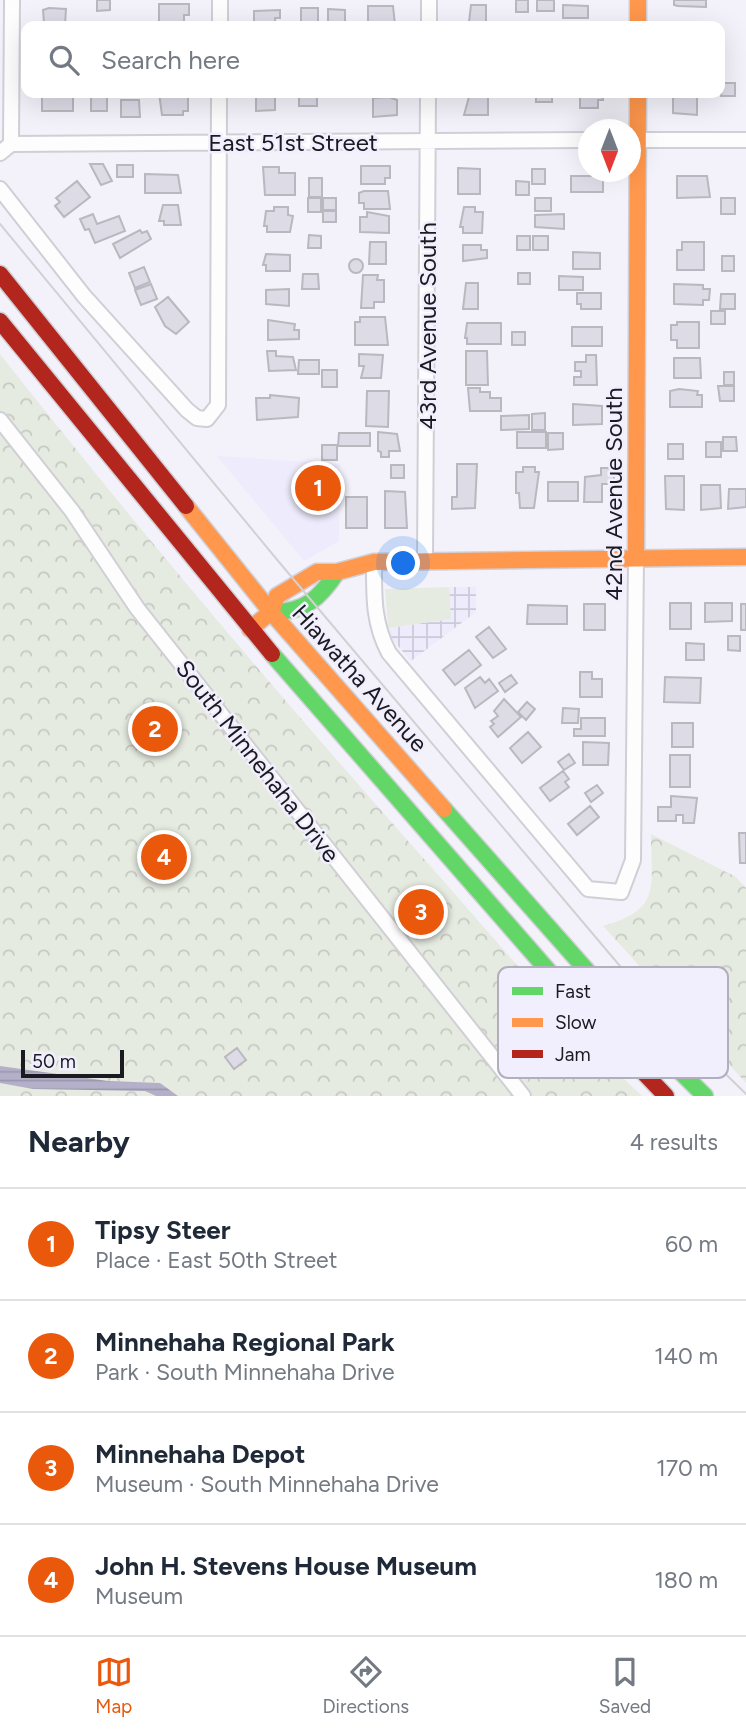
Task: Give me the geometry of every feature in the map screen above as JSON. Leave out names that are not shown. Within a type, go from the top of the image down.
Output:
[{"type":"main road","points":[[638,0],[638,21]]},
{"type":"main road","name":"42nd Avenue South","points":[[636,119],[638,98]]},
{"type":"main road","name":"42nd Avenue South","points":[[634,182],[636,558]]},
{"type":"main road","name":"Hiawatha Avenue","points":[[0,274],[271,612],[583,967]]},
{"type":"main road","name":"Hiawatha Avenue","points":[[0,321],[125,481],[546,967]]},
{"type":"main road","points":[[250,628],[271,612],[277,596],[317,572],[337,572],[374,562],[425,559],[746,558]]},
{"type":"main road","points":[[271,612],[292,614],[306,607],[324,592],[337,572]]},
{"type":"main road","name":"Hiawatha Avenue","points":[[648,1078],[666,1096]]},
{"type":"main road","name":"Hiawatha Avenue","points":[[687,1078],[703,1094]]},
{"type":"street","points":[[6,148],[12,0]]},
{"type":"street","points":[[220,0],[220,21]]},
{"type":"street","points":[[429,0],[429,21]]},
{"type":"street","points":[[0,189],[84,296],[187,410],[197,418],[207,419],[218,405],[219,98]]},
{"type":"street","name":"43rd Avenue South","points":[[425,559],[428,98]]},
{"type":"street","name":"East 51st Street","points":[[6,148],[219,141],[578,140]]},
{"type":"street","points":[[641,140],[746,140]]},
{"type":"street","name":"South Minnehaha Drive","points":[[0,420],[72,511],[137,608],[498,1064]]},
{"type":"street","name":"42nd Avenue South","points":[[621,892],[633,860],[636,558]]},
{"type":"street","name":"Hiawatha Avenue","points":[[374,562],[374,616],[379,635],[389,653],[588,888],[621,892]]},
{"type":"street","name":"South Minnehaha Drive","points":[[509,1078],[523,1096]]},
{"type":"shaded area","points":[[217,456],[340,464],[339,541],[304,561]]},
{"type":"shaded area","points":[[449,587],[476,587],[476,612],[411,661],[392,639],[388,628],[450,619]]},
{"type":"shaded area","points":[[0,1066],[108,1081],[160,1083],[178,1096],[156,1096],[145,1091],[33,1089],[0,1083]]},
{"type":"green space","points":[[0,354],[205,606],[519,967],[498,967],[498,1078],[623,1078],[642,1096],[0,1096]]},
{"type":"green space","points":[[449,587],[451,619],[388,628],[385,589]]},
{"type":"green space","points":[[651,834],[736,877],[746,888],[746,1083],[728,1063],[728,967],[640,967],[603,926],[622,919],[644,904],[649,894],[652,869]]},
{"type":"building","points":[[97,0],[110,0],[110,10],[97,11]]},
{"type":"building","points":[[516,0],[528,0],[528,12],[516,12]]},
{"type":"building","points":[[537,0],[554,0],[554,11],[537,11]]},
{"type":"building","points":[[674,0],[706,0],[706,7],[678,6],[674,5]]},
{"type":"building","points":[[159,4],[189,4],[189,15],[184,15],[184,21],[159,21]]},
{"type":"building","points":[[471,5],[486,5],[486,21],[469,21]]},
{"type":"building","points":[[563,5],[588,6],[588,18],[563,18]]},
{"type":"building","points":[[368,6],[393,6],[395,21],[368,21]]},
{"type":"building","points":[[301,8],[318,8],[318,21],[301,21]]},
{"type":"building","points":[[66,9],[65,21],[44,21],[43,10]]},
{"type":"building","points":[[328,9],[345,10],[345,21],[328,21]]},
{"type":"building","points":[[280,10],[280,18],[275,18],[275,21],[254,21],[254,11]]},
{"type":"building","points":[[725,83],[735,83],[735,96],[725,96]]},
{"type":"building","points":[[42,98],[73,98],[73,111],[42,111]]},
{"type":"building","points":[[91,98],[107,98],[107,111],[91,111]]},
{"type":"building","points":[[160,98],[188,98],[188,111],[183,111],[183,115],[162,115]]},
{"type":"building","points":[[256,98],[275,98],[275,110],[256,111]]},
{"type":"building","points":[[299,98],[317,98],[317,106],[299,106]]},
{"type":"building","points":[[373,98],[397,100],[397,115],[373,117]]},
{"type":"building","points":[[469,98],[488,98],[488,115],[464,115]]},
{"type":"building","points":[[536,98],[552,98],[552,102],[536,102]]},
{"type":"building","points":[[580,98],[603,98],[598,100],[598,108],[580,108]]},
{"type":"building","points":[[673,98],[697,98],[697,115],[673,113]]},
{"type":"building","points":[[121,100],[139,100],[140,117],[121,117]]},
{"type":"building","points":[[90,164],[103,164],[112,181],[101,185]]},
{"type":"building","points":[[117,165],[133,165],[133,177],[117,177]]},
{"type":"building","points":[[361,166],[390,166],[390,178],[385,178],[385,184],[361,184]]},
{"type":"building","points":[[263,167],[279,167],[279,173],[295,173],[295,195],[265,195]]},
{"type":"building","points":[[458,168],[480,169],[480,194],[458,194]]},
{"type":"building","points":[[532,169],[545,169],[545,184],[532,184]]},
{"type":"building","points":[[145,174],[178,175],[181,193],[145,193]]},
{"type":"building","points":[[571,176],[578,176],[578,182],[603,182],[603,192],[571,192]]},
{"type":"building","points":[[677,176],[707,176],[710,197],[677,198]]},
{"type":"building","points":[[309,178],[322,178],[322,197],[309,197]]},
{"type":"building","points":[[77,181],[90,197],[64,217],[55,206],[60,202],[56,198]]},
{"type":"building","points":[[516,181],[529,182],[529,195],[516,195]]},
{"type":"building","points":[[388,191],[390,209],[364,209],[364,203],[359,203],[359,193]]},
{"type":"building","points":[[308,198],[321,198],[321,212],[308,212]]},
{"type":"building","points":[[323,198],[336,198],[336,210],[323,210]]},
{"type":"building","points":[[535,198],[551,198],[551,211],[535,211]]},
{"type":"building","points":[[721,198],[735,198],[735,214],[721,214]]},
{"type":"building","points":[[163,205],[178,205],[181,225],[164,225],[164,221],[159,221]]},
{"type":"building","points":[[274,207],[288,207],[288,215],[293,216],[290,232],[267,232],[267,226],[264,226],[266,211],[274,211]]},
{"type":"building","points":[[464,207],[475,207],[475,212],[483,212],[482,233],[463,233],[463,227],[460,227]]},
{"type":"building","points":[[323,211],[336,211],[336,222],[323,222]]},
{"type":"building","points":[[367,212],[389,216],[389,233],[360,232],[360,217],[367,217]]},
{"type":"building","points":[[93,214],[97,224],[119,216],[125,231],[95,243],[89,229],[85,230],[80,219]]},
{"type":"building","points":[[564,214],[564,229],[535,227],[535,215]]},
{"type":"building","points":[[140,230],[142,233],[147,231],[151,239],[120,258],[113,244]]},
{"type":"building","points":[[309,235],[321,236],[321,248],[308,248]]},
{"type":"building","points":[[517,236],[530,236],[530,250],[517,250]]},
{"type":"building","points":[[533,236],[548,236],[548,250],[533,250]]},
{"type":"building","points":[[370,242],[386,242],[386,264],[369,264]]},
{"type":"building","points":[[682,242],[704,242],[704,270],[677,270],[677,250],[682,250]]},
{"type":"building","points":[[463,245],[481,245],[481,250],[487,250],[487,258],[463,261]]},
{"type":"building","points":[[573,252],[600,253],[600,269],[573,269]]},
{"type":"building","points":[[266,254],[290,255],[290,271],[266,271],[266,265],[263,265]]},
{"type":"building","points":[[722,256],[734,256],[734,271],[722,271]]},
{"type":"building","points":[[356,259],[361,261],[361,271],[356,273],[351,271],[349,266],[351,261]]},
{"type":"building","points":[[144,267],[150,282],[135,288],[129,273]]},
{"type":"building","points":[[518,273],[530,273],[530,284],[518,284]]},
{"type":"building","points":[[303,274],[318,274],[319,289],[302,289]]},
{"type":"building","points":[[363,275],[378,275],[377,280],[384,280],[384,302],[374,302],[374,308],[361,308]]},
{"type":"building","points":[[559,276],[583,277],[583,290],[559,290]]},
{"type":"building","points":[[466,283],[478,283],[478,309],[463,309]]},
{"type":"building","points":[[151,284],[157,299],[141,305],[135,290]]},
{"type":"building","points":[[674,284],[703,285],[703,289],[710,289],[709,300],[703,300],[703,305],[674,304]]},
{"type":"building","points":[[289,289],[289,306],[266,304],[266,290]]},
{"type":"building","points":[[577,293],[601,293],[601,309],[581,309],[581,304],[577,304]]},
{"type":"building","points":[[721,294],[735,294],[735,309],[720,309]]},
{"type":"building","points":[[168,297],[189,322],[176,334],[165,326],[155,307]]},
{"type":"building","points":[[711,311],[725,311],[725,324],[711,324]]},
{"type":"building","points":[[360,317],[385,317],[388,345],[355,345],[355,322],[360,322]]},
{"type":"building","points":[[268,320],[295,324],[294,330],[299,330],[299,339],[268,340]]},
{"type":"building","points":[[677,322],[699,322],[699,348],[677,348],[677,340],[671,340],[671,325],[677,325]]},
{"type":"building","points":[[467,323],[501,323],[501,344],[467,344]]},
{"type":"building","points":[[572,327],[602,327],[602,346],[572,346]]},
{"type":"building","points":[[512,332],[525,332],[525,345],[512,345]]},
{"type":"building","points":[[267,351],[276,351],[276,356],[293,357],[296,370],[269,371]]},
{"type":"building","points":[[466,351],[487,351],[488,385],[466,385]]},
{"type":"building","points":[[359,354],[383,355],[381,378],[361,378],[364,366],[359,366]]},
{"type":"building","points":[[586,355],[596,355],[597,385],[574,385],[574,377],[581,377],[581,371],[575,371],[575,362],[586,362]]},
{"type":"building","points":[[674,358],[700,358],[701,378],[674,378]]},
{"type":"building","points":[[299,360],[319,360],[319,374],[298,374]]},
{"type":"building","points":[[322,370],[337,370],[337,387],[322,387]]},
{"type":"building","points":[[724,372],[734,372],[734,385],[724,385]]},
{"type":"building","points":[[718,386],[734,386],[734,401],[720,401]]},
{"type":"building","points":[[468,388],[480,388],[480,392],[490,392],[490,398],[501,398],[501,411],[470,411]]},
{"type":"building","points":[[367,391],[389,391],[388,427],[366,426]]},
{"type":"building","points":[[670,391],[698,391],[697,395],[702,395],[702,407],[670,407]]},
{"type":"building","points":[[270,395],[299,398],[298,417],[257,420],[256,398],[270,398]]},
{"type":"building","points":[[573,404],[602,406],[602,424],[573,425]]},
{"type":"building","points":[[545,413],[545,430],[532,430],[532,414]]},
{"type":"building","points":[[529,415],[529,429],[501,430],[501,416]]},
{"type":"building","points":[[378,432],[397,434],[400,451],[389,451],[389,457],[381,457],[381,452],[378,451]]},
{"type":"building","points":[[517,432],[546,432],[546,448],[517,448]]},
{"type":"building","points":[[339,433],[370,433],[370,446],[338,446]]},
{"type":"building","points":[[548,433],[563,433],[563,449],[548,450]]},
{"type":"building","points":[[723,437],[736,437],[737,451],[723,451]]},
{"type":"building","points":[[706,442],[721,442],[721,457],[706,457]]},
{"type":"building","points":[[668,444],[683,444],[683,459],[668,459]]},
{"type":"building","points":[[322,445],[337,445],[337,460],[322,460]]},
{"type":"building","points":[[457,464],[477,464],[475,508],[452,509],[452,497],[457,497]]},
{"type":"building","points":[[391,465],[404,465],[404,478],[391,478]]},
{"type":"building","points":[[317,466],[339,494],[319,510],[297,481]]},
{"type":"building","points":[[523,467],[535,467],[535,472],[539,472],[534,508],[520,508],[519,493],[516,493],[516,472],[523,472]]},
{"type":"building","points":[[601,468],[614,468],[614,484],[602,484],[602,502],[584,502],[585,477],[601,475]]},
{"type":"building","points":[[665,476],[684,476],[684,510],[666,509]]},
{"type":"building","points":[[548,482],[578,482],[578,501],[548,501]]},
{"type":"building","points":[[701,485],[720,485],[721,508],[701,510]]},
{"type":"building","points":[[729,489],[746,489],[746,507],[728,509]]},
{"type":"building","points":[[385,491],[405,492],[407,528],[385,528]]},
{"type":"building","points":[[346,497],[367,497],[367,528],[346,528]]},
{"type":"building","points":[[670,603],[691,603],[691,629],[670,629]]},
{"type":"building","points":[[705,603],[732,603],[732,621],[705,622]]},
{"type":"building","points":[[584,604],[605,604],[605,630],[584,630]]},
{"type":"building","points":[[741,604],[746,604],[746,630],[741,630]]},
{"type":"building","points":[[528,605],[567,606],[567,624],[527,624]]},
{"type":"building","points":[[489,627],[506,649],[493,658],[476,637]]},
{"type":"building","points":[[728,636],[740,636],[740,651],[728,650]]},
{"type":"building","points":[[686,643],[704,644],[704,660],[686,660]]},
{"type":"building","points":[[469,650],[481,665],[455,685],[443,670]]},
{"type":"building","points":[[580,672],[592,672],[592,679],[602,679],[602,697],[580,697]]},
{"type":"building","points":[[511,675],[517,683],[505,692],[499,683]]},
{"type":"building","points":[[480,677],[485,683],[489,679],[498,691],[475,708],[465,688]]},
{"type":"building","points":[[665,677],[701,678],[700,703],[664,702]]},
{"type":"building","points":[[504,699],[521,717],[498,737],[490,727],[494,724],[491,721],[498,716],[494,711]]},
{"type":"building","points":[[527,702],[535,709],[526,720],[518,712]]},
{"type":"building","points":[[563,708],[579,709],[578,723],[562,723]]},
{"type":"building","points":[[581,718],[605,718],[605,736],[574,736],[574,729],[581,729]]},
{"type":"building","points":[[672,723],[693,723],[693,747],[672,747]]},
{"type":"building","points":[[528,732],[541,747],[522,763],[510,748]]},
{"type":"building","points":[[583,742],[609,743],[608,765],[583,765]]},
{"type":"building","points":[[569,754],[575,763],[564,770],[558,762]]},
{"type":"building","points":[[670,755],[690,755],[690,787],[670,787]]},
{"type":"building","points":[[563,771],[569,779],[565,782],[569,787],[550,801],[540,788]]},
{"type":"building","points":[[597,785],[603,793],[591,802],[585,793]]},
{"type":"building","points":[[671,796],[697,798],[694,823],[683,823],[683,815],[676,815],[676,821],[658,821],[658,807],[671,807]]},
{"type":"building","points":[[590,806],[599,817],[577,835],[568,824]]},
{"type":"building","points":[[739,833],[746,833],[746,863],[740,863]]},
{"type":"building","points":[[157,836],[168,838],[167,845],[171,846],[167,868],[156,865],[160,849],[155,847]]},
{"type":"building","points":[[412,889],[436,913],[433,915],[441,925],[428,936],[407,910],[410,908],[402,898]]},
{"type":"building","points":[[237,1048],[246,1060],[234,1069],[225,1057]]},
{"type":"tram line","points":[[0,224],[279,562],[621,967]]},
{"type":"tram line","points":[[728,1076],[746,1094]]},
{"type":"traffic: fast","points":[[271,612],[302,607],[317,596],[337,572]]},
{"type":"traffic: fast","points":[[272,654],[545,967]]},
{"type":"traffic: fast","points":[[444,809],[584,967]]},
{"type":"traffic: fast","points":[[687,1078],[705,1096]]},
{"type":"traffic: slow","points":[[638,0],[638,21]]},
{"type":"traffic: slow","points":[[636,558],[638,98]]},
{"type":"traffic: slow","points":[[186,506],[271,612],[444,809]]},
{"type":"traffic: slow","points":[[250,629],[271,612],[277,596],[317,572],[337,572],[374,562],[746,557]]},
{"type":"traffic: jam","points":[[0,274],[186,506]]},
{"type":"traffic: jam","points":[[0,321],[272,654]]},
{"type":"traffic: jam","points":[[649,1078],[666,1096]]},
{"type":"place","name":"Tipsy Steer","points":[[318,488]]},
{"type":"place","name":"Minnehaha Regional Park","points":[[155,729]]},
{"type":"place","name":"John H. Stevens House Museum","points":[[164,857]]},
{"type":"place","name":"Minnehaha Depot","points":[[421,912]]}]
